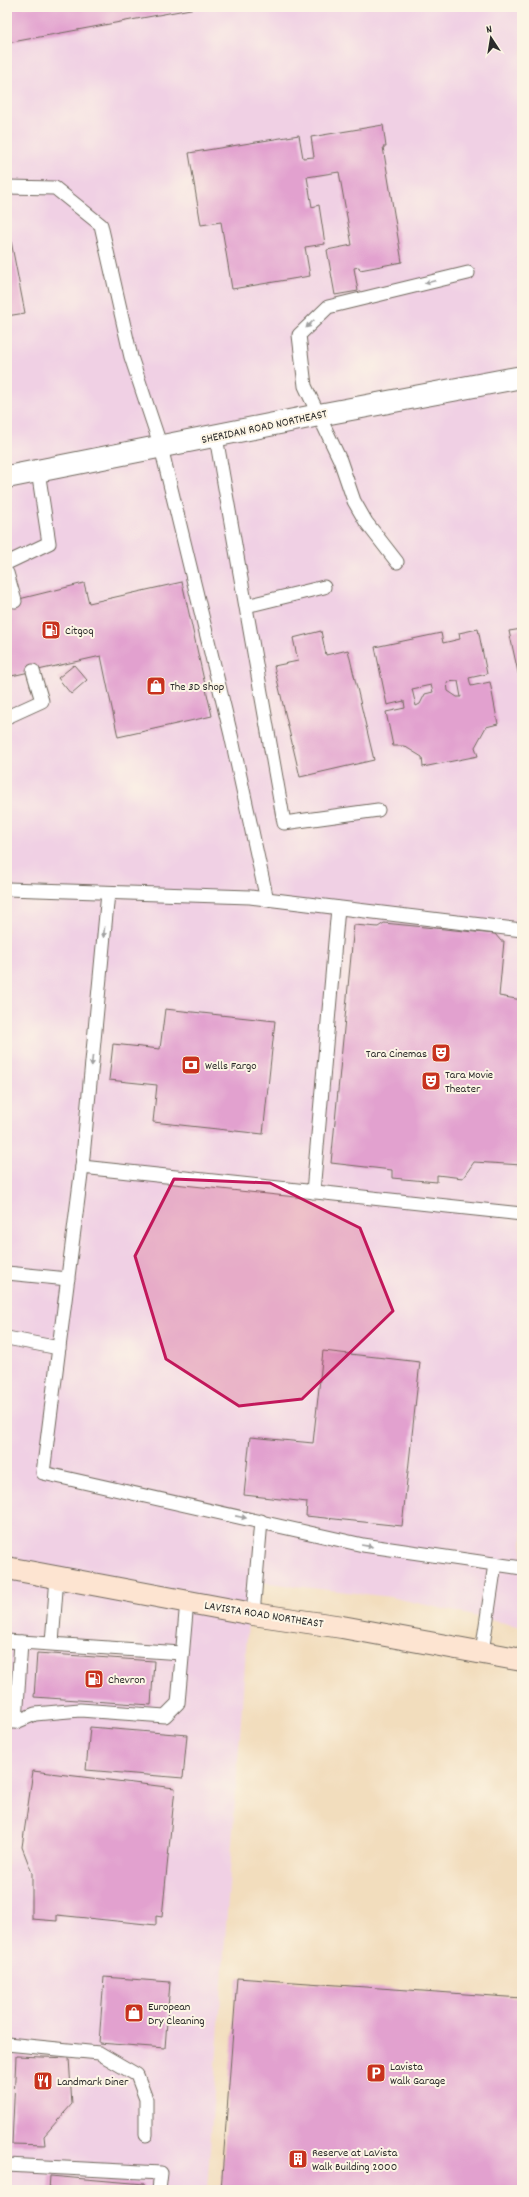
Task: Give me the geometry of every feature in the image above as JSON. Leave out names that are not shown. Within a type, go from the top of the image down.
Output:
[{"type":"main road","name":"LAVISTA ROAD NORTHEAST","points":[[7,1568],[253,1614],[342,1627],[522,1660]]},
{"type":"street","name":"SHERIDAN ROAD NORTHEAST","points":[[7,477],[216,437],[319,415],[522,377]]},
{"type":"lane","points":[[7,187],[55,188],[100,225],[131,357],[161,447],[232,735],[267,900]]},
{"type":"lane","points":[[397,562],[366,522],[354,501],[340,460],[305,386],[299,335],[328,307],[468,273]]},
{"type":"lane","points":[[216,437],[284,823],[378,810]]},
{"type":"lane","points":[[7,563],[49,543],[38,471]]},
{"type":"lane","points":[[7,573],[15,600]]},
{"type":"lane","points":[[246,606],[324,587]]},
{"type":"lane","points":[[7,717],[42,701],[33,671]]},
{"type":"lane","points":[[7,889],[250,897],[522,930]]},
{"type":"lane","points":[[108,893],[82,1167],[43,1473],[363,1545],[522,1568]]},
{"type":"lane","points":[[313,1192],[338,908]]},
{"type":"lane","points":[[82,1167],[522,1214]]},
{"type":"lane","points":[[7,1273],[68,1278]]},
{"type":"lane","points":[[7,1338],[59,1348]]},
{"type":"lane","points":[[253,1614],[261,1521]]},
{"type":"lane","points":[[482,1652],[495,1564]]},
{"type":"lane","points":[[52,1643],[57,1577]]},
{"type":"lane","points":[[22,1642],[12,1722],[35,1714],[80,1705],[115,1708],[165,1716],[178,1703],[181,1653],[187,1601]]},
{"type":"lane","points":[[7,1641],[52,1643],[83,1651],[117,1654],[181,1653]]},
{"type":"lane","points":[[7,2044],[99,2053],[137,2075],[146,2099],[146,2135]]},
{"type":"lane","points":[[7,2165],[160,2173],[159,2190]]},
{"type":"highlighted area","points":[[174,1179],[270,1183],[360,1228],[393,1311],[302,1399],[239,1406],[166,1359],[135,1256]]},
{"type":"shaded area","points":[[7,7],[522,7],[522,1627],[391,1597],[251,1581],[207,2190],[7,2190]]},
{"type":"building","points":[[7,7],[196,7],[196,8],[7,43]]},
{"type":"building","points":[[383,125],[386,147],[383,147],[402,262],[360,270],[359,267],[354,268],[358,291],[335,295],[327,250],[352,245],[339,172],[307,177],[312,207],[319,205],[325,244],[305,247],[310,276],[232,289],[221,222],[201,225],[189,153],[299,135],[303,158],[314,157],[311,137]]},
{"type":"building","points":[[10,236],[25,313],[7,316],[7,237]]},
{"type":"building","name":"The 3D Shop","points":[[182,582],[212,716],[118,737],[101,656],[7,677],[7,602],[84,583],[89,603]]},
{"type":"building","points":[[478,629],[487,674],[469,678],[471,686],[490,682],[498,724],[486,727],[475,747],[478,756],[423,767],[422,757],[404,746],[393,746],[386,712],[405,708],[404,701],[387,705],[375,647],[441,633],[443,643],[460,639],[459,633]],"holes":[[[458,681],[461,697],[457,697],[448,691],[447,682]],[[431,685],[433,692],[425,694],[420,704],[416,706],[412,689]]]},
{"type":"building","points":[[522,629],[522,677],[519,677],[509,631]]},
{"type":"building","points":[[321,631],[326,655],[348,650],[374,760],[300,777],[274,666],[298,661],[293,638]]},
{"type":"building","points":[[74,665],[87,680],[71,694],[58,678]]},
{"type":"building","name":"Tara Movie Theater","points":[[384,923],[495,934],[501,941],[504,941],[499,996],[522,1000],[522,1165],[474,1162],[463,1178],[437,1175],[437,1182],[392,1178],[392,1170],[331,1163],[354,925],[378,927]]},
{"type":"building","name":"Wells Fargo","points":[[165,1009],[275,1021],[263,1134],[153,1122],[157,1085],[109,1080],[113,1044],[160,1049]]},
{"type":"building","points":[[323,1351],[420,1362],[402,1526],[306,1516],[307,1502],[244,1495],[250,1437],[313,1443]]},
{"type":"building","name":"Chevron","points":[[37,1653],[154,1661],[151,1705],[34,1697]]},
{"type":"building","points":[[90,1727],[187,1735],[183,1778],[86,1770]]},
{"type":"building","points":[[33,1771],[175,1788],[162,1917],[156,1916],[156,1925],[57,1915],[57,1921],[32,1919],[32,1873],[22,1847]]},
{"type":"building","name":"European Dry Cleaning","points":[[104,1977],[170,1982],[165,2048],[99,2043]]},
{"type":"building","name":"Lavista Walk Garage","points":[[237,1978],[522,1998],[522,2190],[221,2190]]},
{"type":"building","name":"Landmark Diner","points":[[16,2056],[69,2058],[72,2104],[44,2136],[45,2145],[12,2144]]},
{"type":"building","points":[[50,2176],[144,2184],[144,2190],[49,2190]]},
{"type":"place","name":"Citgoq","points":[[51,630]]},
{"type":"place","name":"The 3D Shop","points":[[156,686]]},
{"type":"place","name":"Tara Cinemas","points":[[441,1053]]},
{"type":"place","name":"Wells Fargo","points":[[191,1065]]},
{"type":"place","name":"Tara Movie Theater","points":[[431,1081]]},
{"type":"place","name":"Chevron","points":[[94,1679]]},
{"type":"place","name":"European Dry Cleaning","points":[[134,2013]]},
{"type":"place","name":"Lavista Walk Garage","points":[[376,2073]]},
{"type":"place","name":"Landmark Diner","points":[[43,2081]]},
{"type":"place","name":"Reserve at LaVista Walk Building 2000","points":[[298,2159]]}]
